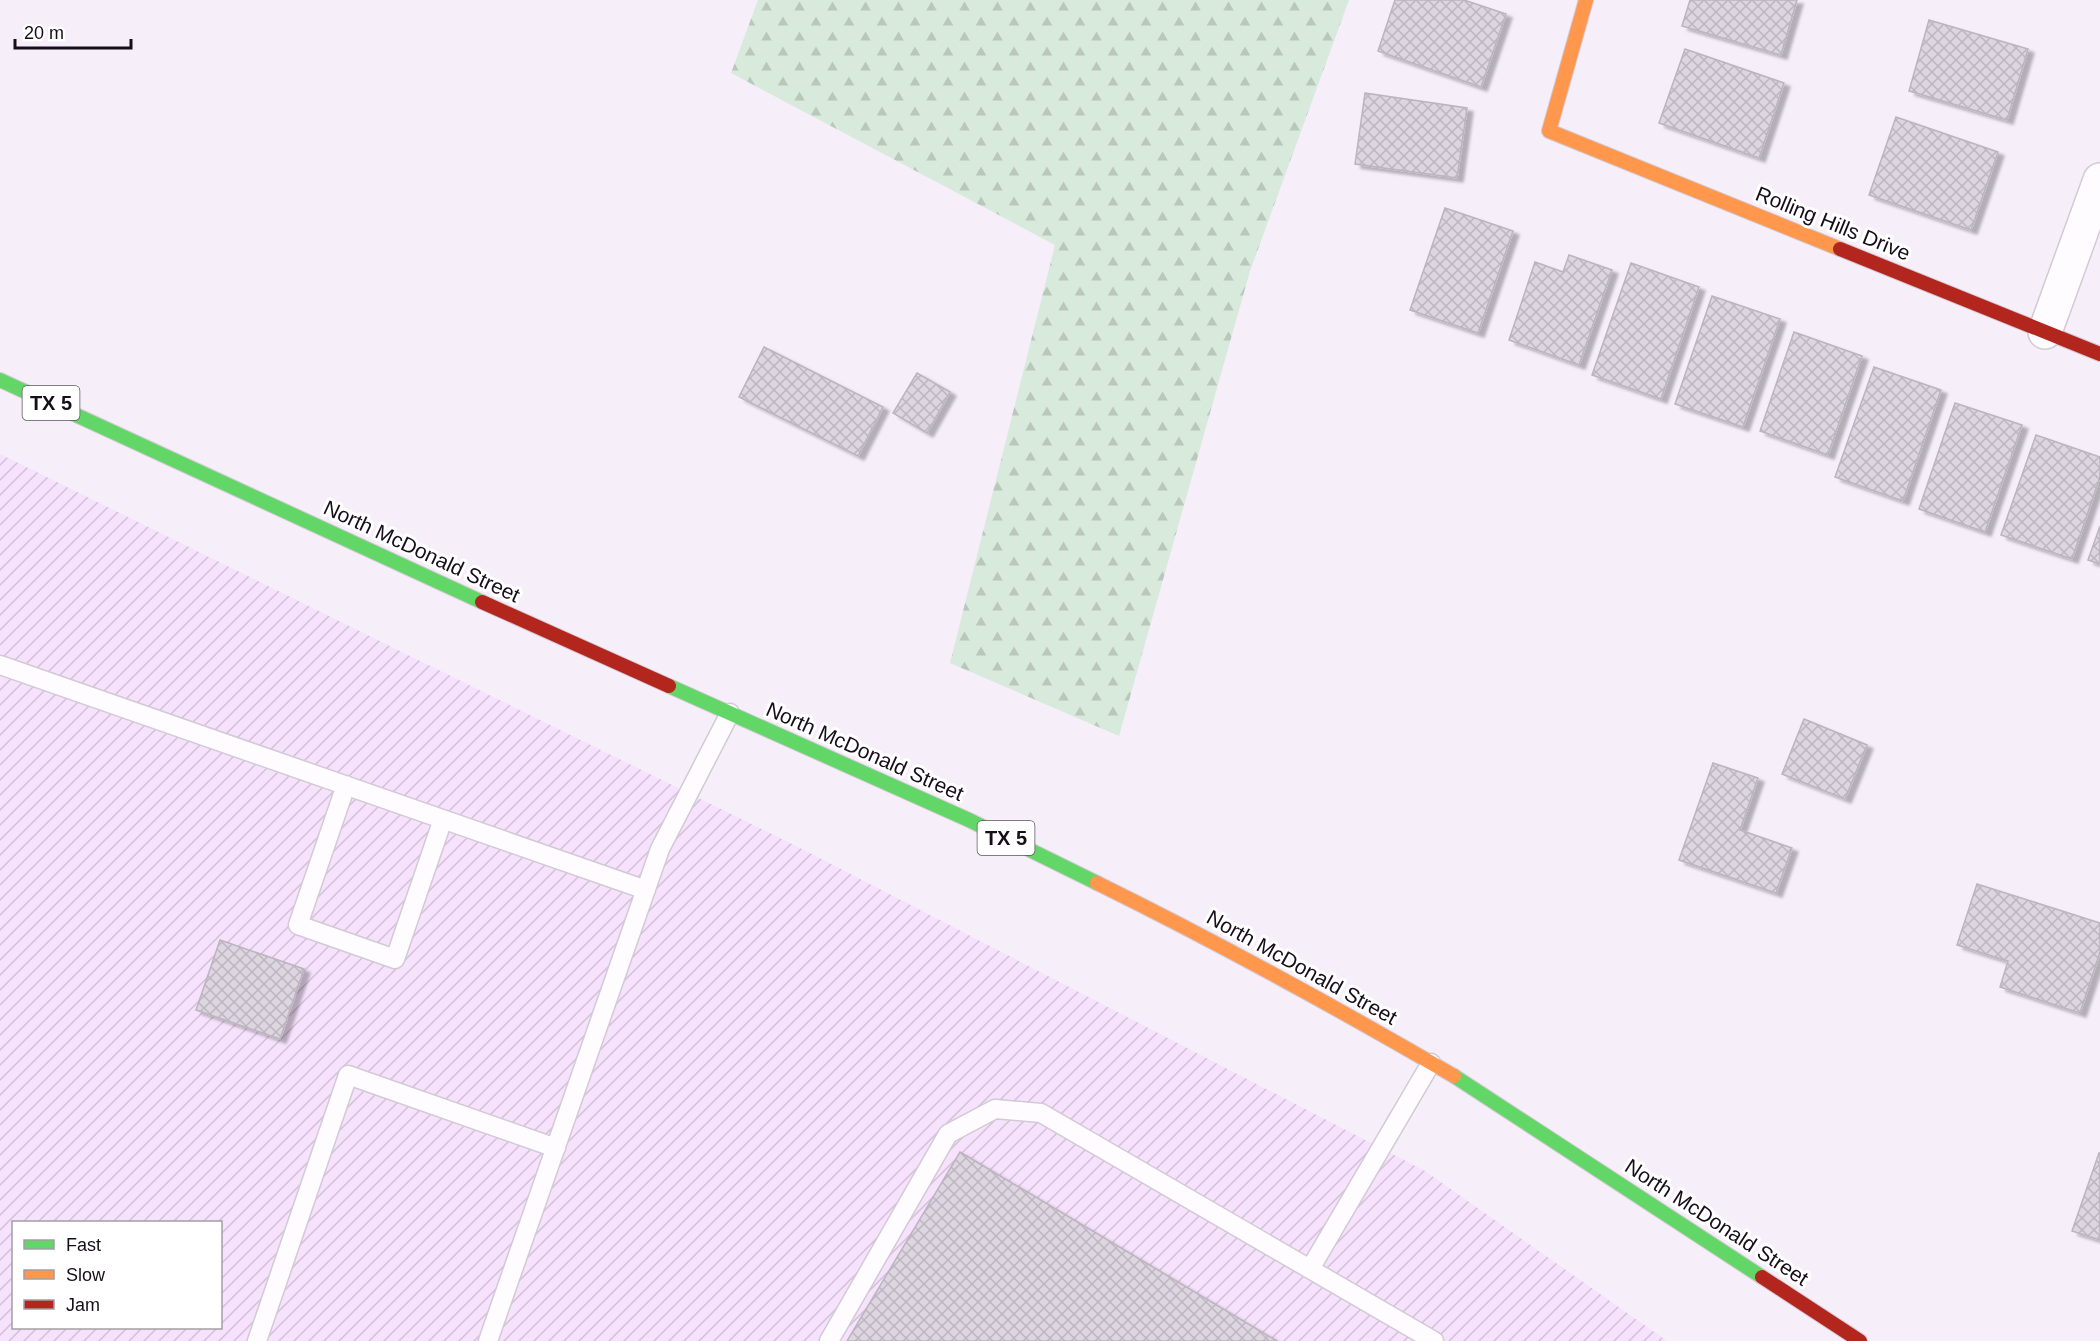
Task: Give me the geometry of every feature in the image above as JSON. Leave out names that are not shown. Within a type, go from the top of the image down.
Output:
[{"type":"main road","name":"Rolling Hills Drive","points":[[1586,0],[1550,131],[2100,354]]},
{"type":"main road","name":"North McDonald Street","points":[[0,380],[492,607],[969,820],[1183,925],[1431,1063],[1860,1341]]},
{"type":"street","points":[[2045,332],[2100,180]]},
{"type":"lane","points":[[0,665],[646,890]]},
{"type":"lane","points":[[488,1341],[660,849],[730,713]]},
{"type":"lane","points":[[346,785],[298,925],[395,959],[443,819]]},
{"type":"lane","points":[[1310,1269],[1431,1063]]},
{"type":"lane","points":[[257,1341],[348,1076],[556,1148]]},
{"type":"lane","points":[[829,1341],[948,1134],[994,1109],[1041,1113],[1434,1341]]},
{"type":"shaded area","points":[[0,454],[806,851],[1425,1171],[1667,1341],[0,1341]]},
{"type":"green space","points":[[758,0],[1349,0],[1250,271],[1119,736],[950,663],[1055,245],[731,73]]},
{"type":"building","points":[[1395,0],[1464,0],[1506,14],[1481,87],[1378,51]]},
{"type":"building","points":[[1690,0],[1797,0],[1781,55],[1682,26]]},
{"type":"building","points":[[1929,20],[2028,49],[2007,120],[1909,91]]},
{"type":"building","points":[[1685,49],[1784,83],[1759,158],[1659,123]]},
{"type":"building","points":[[1365,93],[1467,108],[1457,178],[1355,164]]},
{"type":"building","points":[[1896,117],[1998,152],[1971,230],[1869,195]]},
{"type":"building","points":[[1445,208],[1513,231],[1478,333],[1410,310]]},
{"type":"building","points":[[1569,255],[1612,270],[1579,365],[1509,340],[1535,262],[1563,272]]},
{"type":"building","points":[[1631,263],[1699,287],[1661,399],[1592,375]]},
{"type":"building","points":[[1712,296],[1780,319],[1743,427],[1675,404]]},
{"type":"building","points":[[1794,332],[1862,356],[1828,455],[1760,431]]},
{"type":"building","points":[[764,347],[883,407],[858,456],[739,397]]},
{"type":"building","points":[[1874,367],[1941,390],[1903,501],[1835,477]]},
{"type":"building","points":[[917,373],[950,392],[927,433],[893,413]]},
{"type":"building","points":[[1955,403],[2022,425],[1985,532],[1919,509]]},
{"type":"building","points":[[2036,435],[2100,457],[2100,477],[2072,559],[2001,535]]},
{"type":"building","points":[[2100,526],[2100,564],[2088,560]]},
{"type":"building","points":[[1804,719],[1867,745],[1845,799],[1782,774]]},
{"type":"building","points":[[1713,763],[1758,778],[1740,830],[1792,848],[1776,893],[1679,860]]},
{"type":"building","points":[[1977,884],[2100,923],[2100,952],[2080,1013],[2000,987],[2008,961],[1957,945]]},
{"type":"building","points":[[220,940],[304,969],[280,1039],[196,1010]]},
{"type":"building","points":[[960,1152],[1277,1341],[847,1341]]},
{"type":"building","points":[[2100,1153],[2100,1240],[2072,1231]]},
{"type":"traffic: fast","points":[[0,380],[482,602]]},
{"type":"traffic: fast","points":[[669,686],[969,820],[1097,883]]},
{"type":"traffic: fast","points":[[1454,1076],[1762,1277]]},
{"type":"traffic: slow","points":[[1586,0],[1549,131],[1840,249]]},
{"type":"traffic: slow","points":[[1097,883],[1277,976],[1454,1076]]},
{"type":"traffic: jam","points":[[1840,249],[2100,354]]},
{"type":"traffic: jam","points":[[482,602],[669,686]]},
{"type":"traffic: jam","points":[[1762,1277],[1860,1341]]}]
